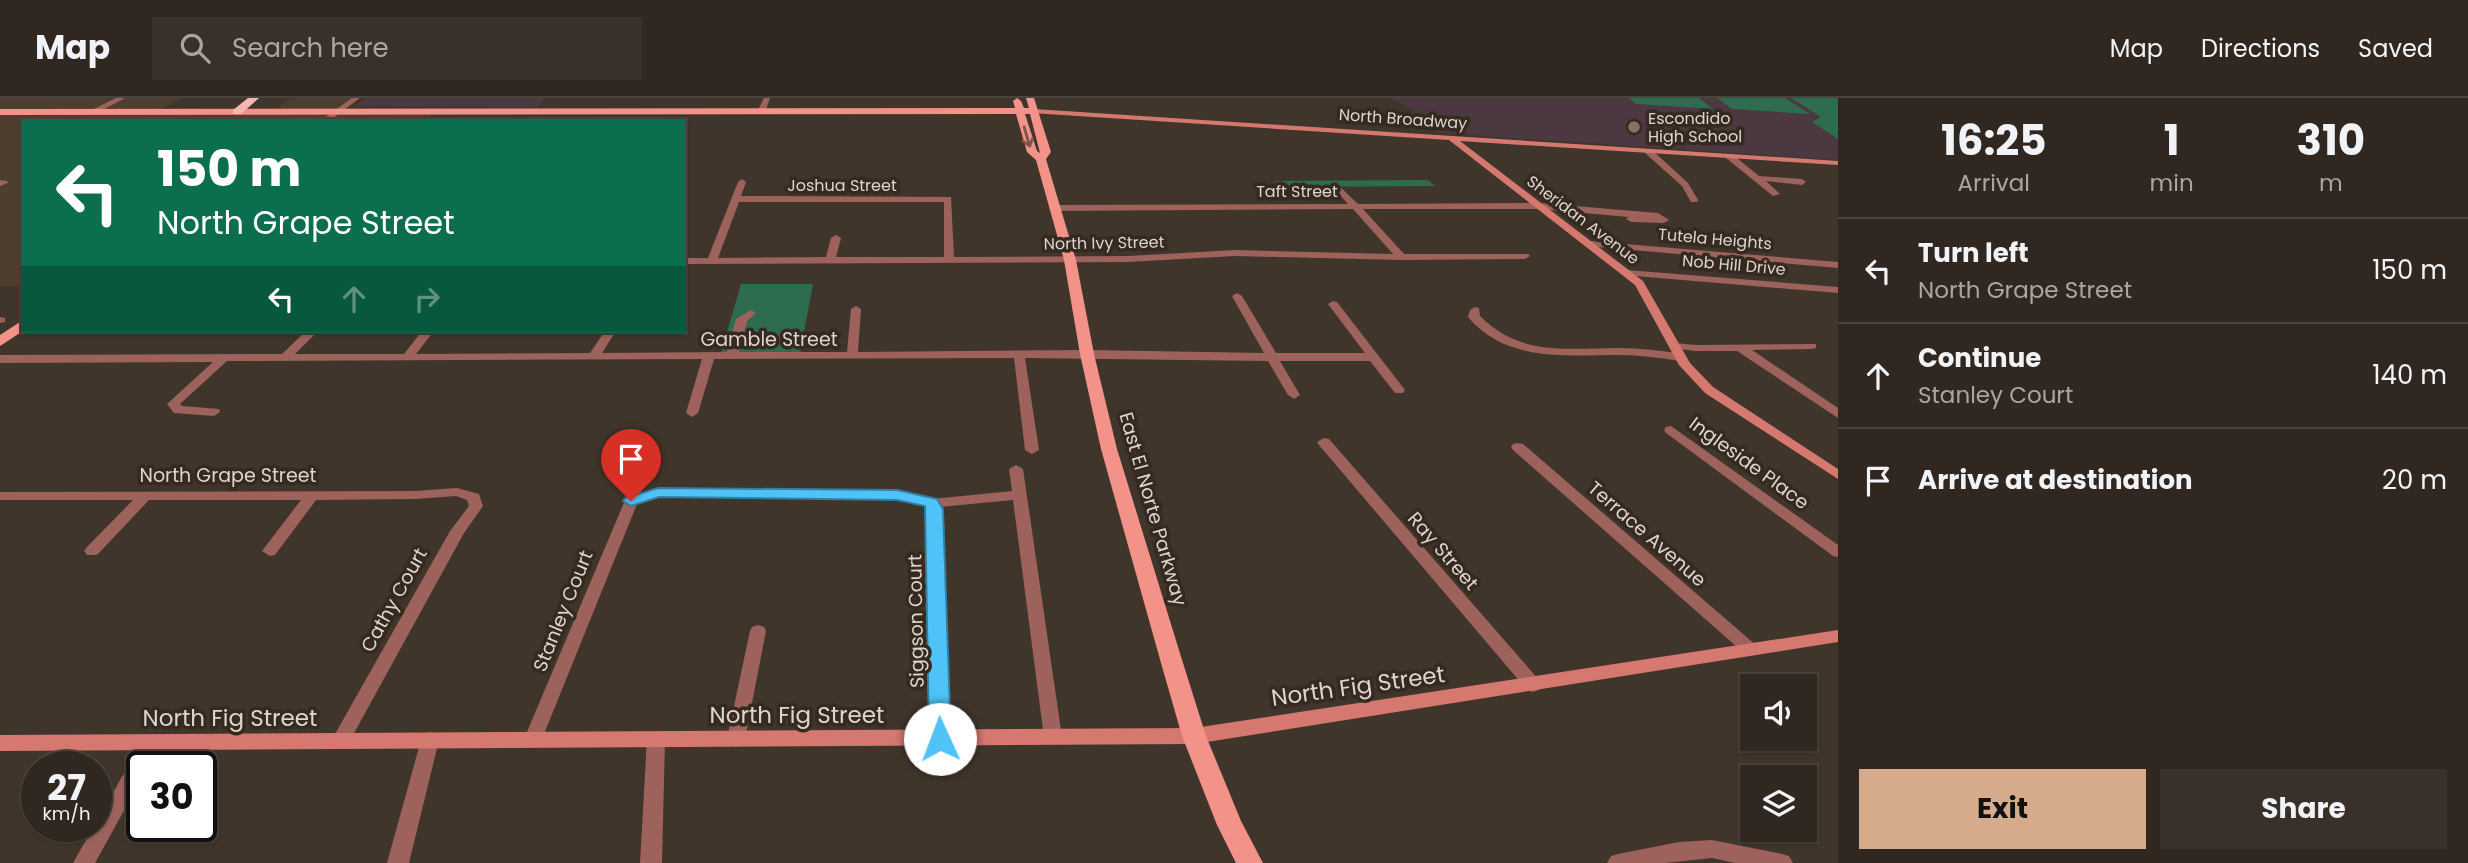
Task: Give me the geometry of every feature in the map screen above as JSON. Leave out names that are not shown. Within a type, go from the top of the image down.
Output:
[{"type":"highway","points":[[237,112],[254,98]]},
{"type":"highway","points":[[257,112],[273,98]]},
{"type":"main road","name":"East El Norte Parkway","points":[[1016,98],[1031,152],[1041,159],[1070,260],[1087,354],[1109,450],[1194,736],[1230,825],[1250,863]]},
{"type":"main road","points":[[1030,98],[1034,111]]},
{"type":"main road","name":"North Broadway","points":[[0,112],[1034,111]]},
{"type":"main road","name":"East El Norte Parkway","points":[[1034,111],[1046,152],[1041,159]]},
{"type":"main road","points":[[228,119],[237,112]]},
{"type":"main road","points":[[249,119],[257,112]]},
{"type":"main road","points":[[0,344],[20,329],[15,324],[1,320]]},
{"type":"street","points":[[94,111],[122,98]]},
{"type":"street","points":[[327,119],[357,98]]},
{"type":"street","points":[[762,110],[767,98]]},
{"type":"street","name":"North Broadway","points":[[1034,111],[1838,163]]},
{"type":"street","name":"Sheridan Avenue","points":[[1450,137],[1627,272],[1645,290],[1678,352],[1695,377],[1709,390],[1838,475]]},
{"type":"street","points":[[1648,151],[1688,189],[1694,200]]},
{"type":"street","points":[[1729,156],[1776,194]]},
{"type":"street","points":[[1755,178],[1802,182]]},
{"type":"street","points":[[712,261],[742,182]]},
{"type":"street","points":[[1338,188],[1401,257]]},
{"type":"street","name":"Joshua Street","points":[[736,199],[948,199],[949,260]]},
{"type":"street","name":"Taft Street","points":[[1054,208],[1541,207],[1658,216],[1664,220],[1632,219]]},
{"type":"street","points":[[830,261],[836,238]]},
{"type":"street","name":"Tutela Heights","points":[[1590,244],[1838,265]]},
{"type":"street","name":"North Ivy Street","points":[[686,261],[1070,260],[1235,253],[1401,257],[1525,256]]},
{"type":"street","name":"Nob Hill Drive","points":[[1627,272],[1838,290]]},
{"type":"street","points":[[1237,296],[1294,396]]},
{"type":"street","points":[[1333,304],[1371,357],[1399,390]]},
{"type":"street","points":[[852,356],[856,309]]},
{"type":"street","points":[[1475,310],[1474,317],[1494,336],[1540,351],[1569,355],[1812,346]]},
{"type":"street","points":[[732,356],[742,319],[751,313]]},
{"type":"street","points":[[286,357],[310,333]]},
{"type":"street","points":[[408,356],[426,333]]},
{"type":"street","points":[[594,356],[609,333]]},
{"type":"street","points":[[1741,348],[1838,414]]},
{"type":"street","points":[[1019,354],[1032,450]]},
{"type":"street","name":"Gamble Street","points":[[0,359],[1019,354],[1371,357]]},
{"type":"street","points":[[692,413],[709,356]]},
{"type":"street","points":[[214,412],[178,410],[173,404],[225,357]]},
{"type":"street","name":"Ingleside Place","points":[[1671,430],[1838,552]]},
{"type":"street","name":"Ray Street","points":[[1324,442],[1533,685]]},
{"type":"street","name":"Terrace Avenue","points":[[1518,447],[1751,650]]},
{"type":"street","points":[[1016,469],[1053,737]]},
{"type":"street","name":"North Grape Street","points":[[0,496],[415,495],[457,492]]},
{"type":"street","name":"Cathy Court","points":[[341,741],[457,531],[476,506],[474,497],[457,492]]},
{"type":"street","name":"Stanley Court","points":[[533,739],[631,501],[646,494],[674,493],[897,495],[932,503]]},
{"type":"street","points":[[92,551],[147,494]]},
{"type":"street","points":[[270,551],[313,494]]},
{"type":"street","points":[[932,503],[1019,495]]},
{"type":"street","name":"Siggson Court","points":[[932,503],[940,739]]},
{"type":"street","points":[[736,739],[758,631]]},
{"type":"street","name":"North Fig Street","points":[[0,743],[1194,736],[1838,636]]},
{"type":"street","points":[[651,863],[656,739]]},
{"type":"street","points":[[398,863],[430,740]]},
{"type":"street","points":[[84,863],[150,743]]},
{"type":"street","points":[[1618,863],[1679,851],[1712,849],[1782,863]]},
{"type":"shaded area","points":[[0,98],[182,98],[157,111],[273,112],[291,98],[357,98],[339,111],[436,111],[427,119],[21,119],[21,286],[0,286]]},
{"type":"shaded area","points":[[365,98],[546,98],[538,107],[355,106]]},
{"type":"shaded area","name":"Escondido High School","points":[[1390,98],[1838,98],[1838,160],[1437,133],[1422,121],[1417,112]]},
{"type":"green space","points":[[1629,98],[1699,98],[1713,109],[1636,104]]},
{"type":"green space","points":[[1717,98],[1785,98],[1810,114],[1732,109]]},
{"type":"green space","points":[[1791,98],[1838,98],[1838,139],[1812,122],[1821,117]]},
{"type":"green space","points":[[1428,180],[1435,186],[1280,187],[1275,181]]},
{"type":"green space","points":[[741,284],[813,284],[800,353],[721,353]]},
{"type":"place","name":"Escondido High School","points":[[1634,127]]},
{"type":"route","points":[[631,501],[658,492],[897,495],[932,503],[940,739]]}]
